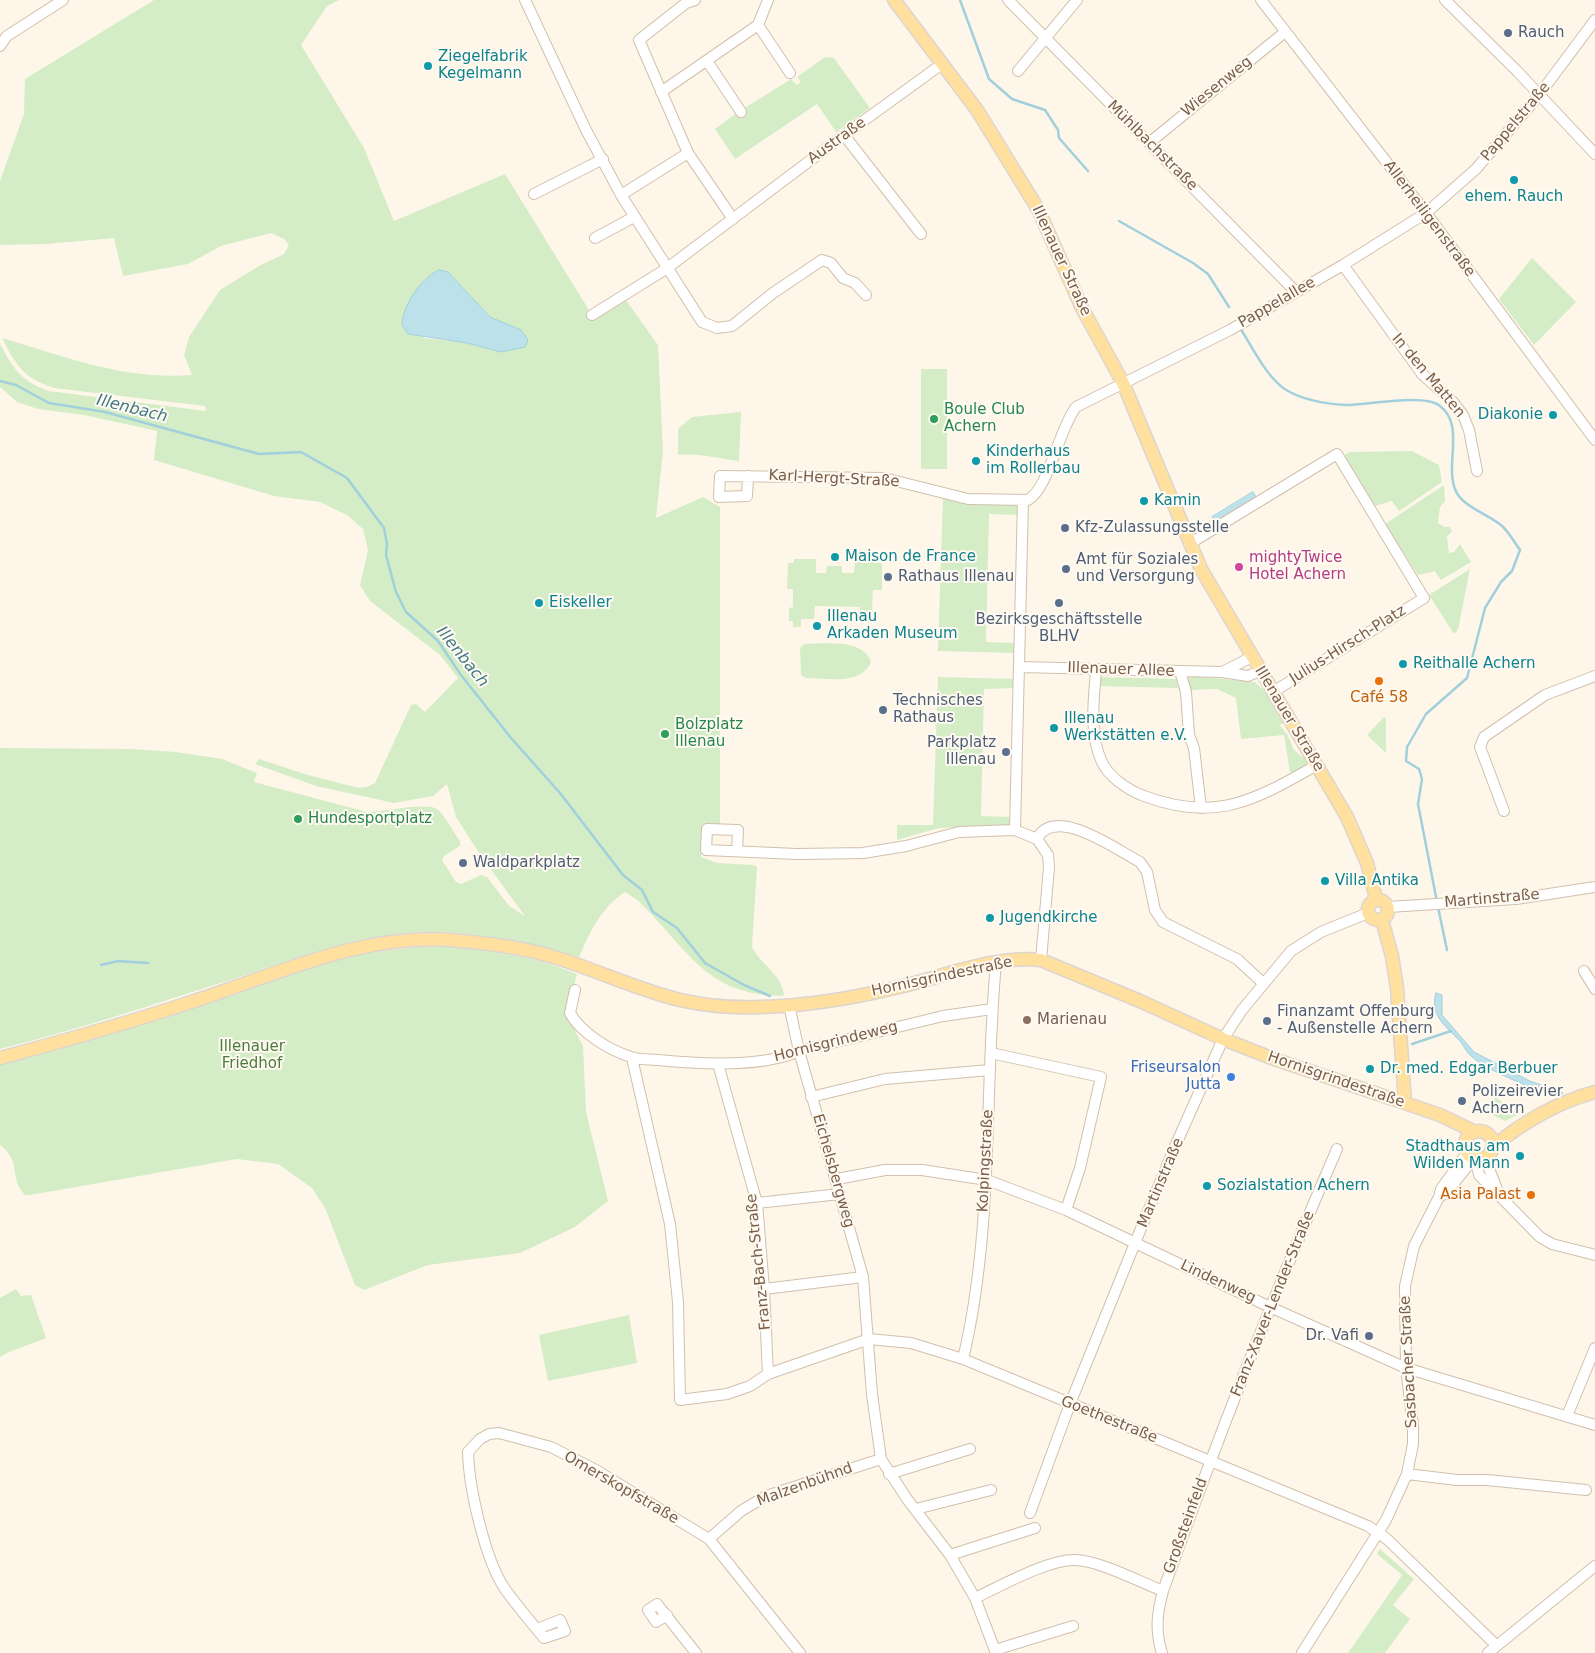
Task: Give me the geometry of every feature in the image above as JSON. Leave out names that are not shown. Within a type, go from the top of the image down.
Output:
[{"type":"main road","name":"Illenauer Straße","points":[[894,0],[997,139],[1038,209],[1082,308],[1123,383],[1200,569],[1317,765],[1358,841],[1368,863],[1376,900]]},
{"type":"main road","points":[[1376,900],[1384,901],[1388,907],[1388,914],[1382,920],[1374,919],[1368,912],[1370,903],[1376,900]]},
{"type":"main road","points":[[1382,920],[1392,956],[1397,988],[1404,1058],[1405,1103]]},
{"type":"main road","name":"Hornisgrindestraße","points":[[0,1058],[130,1021],[379,942],[450,940],[522,949],[680,1000],[720,1006],[789,1005],[895,988],[996,962],[1041,960],[1140,1001],[1223,1039],[1274,1059],[1462,1124],[1471,1136],[1488,1136]]},
{"type":"main road","points":[[1479,1155],[1491,1140],[1488,1136],[1528,1122],[1572,1100],[1595,1092]]},
{"type":"main road","points":[[1479,1155],[1528,1122]]},
{"type":"main road","points":[[1471,1136],[1479,1155]]},
{"type":"street","points":[[0,46],[7,36],[63,0]]},
{"type":"street","points":[[525,0],[586,130],[621,195],[666,269],[702,322],[717,328],[737,323],[773,293],[822,260],[831,263],[843,278],[855,283],[866,296]]},
{"type":"street","points":[[695,0],[686,3],[639,40],[688,152],[734,220]]},
{"type":"street","points":[[661,92],[758,25],[768,0]]},
{"type":"street","name":"Mühlbachstraße","points":[[1008,0],[1296,292]]},
{"type":"street","points":[[1018,71],[1077,0]]},
{"type":"street","name":"Allerheiligenstraße","points":[[1262,0],[1426,213],[1595,440]]},
{"type":"street","points":[[1452,2],[1595,154]]},
{"type":"street","name":"Pappelstraße","points":[[1426,213],[1476,169],[1539,95],[1595,20]]},
{"type":"street","points":[[758,25],[790,74]]},
{"type":"street","name":"Wiesenweg","points":[[1148,143],[1285,32]]},
{"type":"street","points":[[707,61],[741,112]]},
{"type":"street","name":"Austraße","points":[[592,315],[666,269],[942,64]]},
{"type":"street","points":[[844,135],[922,234]]},
{"type":"street","points":[[621,195],[688,152]]},
{"type":"street","points":[[534,194],[603,159]]},
{"type":"street","name":"Pappelallee","points":[[1123,383],[1230,330],[1343,265],[1426,213]]},
{"type":"street","points":[[595,238],[634,217]]},
{"type":"street","name":"In den Matten","points":[[1343,265],[1422,374],[1453,402],[1463,415],[1469,430],[1477,470]]},
{"type":"street","points":[[1015,830],[1023,501],[1033,497],[1040,488],[1067,419],[1076,407],[1123,383]]},
{"type":"street","name":"Julius-Hirsch-Platz","points":[[1189,544],[1337,454],[1424,598],[1273,692]]},
{"type":"street","name":"Karl-Hergt-Straße","points":[[748,476],[884,478],[968,499],[1023,501]]},
{"type":"street","name":"Illenauer Allee","points":[[1222,672],[1252,657]]},
{"type":"street","name":"Illenauer Allee","points":[[1020,668],[1222,672],[1248,676],[1260,671]]},
{"type":"street","points":[[1096,669],[1093,714],[1095,738],[1102,762],[1124,786],[1134,792],[1170,806],[1201,808],[1239,804],[1280,786],[1317,765]]},
{"type":"street","points":[[1180,671],[1186,692],[1189,736],[1194,748],[1201,808]]},
{"type":"street","points":[[1504,811],[1480,747],[1484,737],[1545,696],[1595,676]]},
{"type":"street","points":[[1037,839],[1040,832],[1048,827],[1070,826],[1140,862],[1147,872],[1155,910],[1163,922],[1237,959],[1264,982]]},
{"type":"street","points":[[737,851],[863,853],[906,846],[959,832],[1015,830],[1037,839],[1048,855],[1049,867],[1041,960]]},
{"type":"street","name":"Martinstraße","points":[[1388,907],[1516,899],[1595,887]]},
{"type":"street","name":"Martinstraße","points":[[1030,1513],[1070,1404],[1172,1151],[1223,1039],[1242,1010],[1291,951],[1308,939],[1368,912]]},
{"type":"street","name":"Kolpingstraße","points":[[962,1359],[973,1317],[987,1180],[992,1009],[996,962]]},
{"type":"street","points":[[1584,971],[1595,989]]},
{"type":"street","name":"Hornisgrindeweg","points":[[575,990],[570,1013],[576,1025],[632,1058],[718,1064],[786,1057],[799,1051],[943,1016],[992,1009]]},
{"type":"street","name":"Eichelsbergweg","points":[[789,1005],[811,1097],[837,1179],[863,1277],[872,1394],[881,1458],[889,1474],[950,1555],[975,1598],[996,1651]]},
{"type":"street","points":[[991,1054],[1101,1077],[1080,1168],[1066,1210]]},
{"type":"street","name":"Goethestraße","points":[[632,1058],[670,1224],[678,1302],[680,1400],[726,1394],[750,1386],[768,1374],[869,1339],[911,1343],[962,1359],[1368,1526],[1387,1539],[1496,1645]]},
{"type":"street","name":"Franz-Bach-Straße","points":[[718,1064],[757,1203],[768,1374]]},
{"type":"street","points":[[811,1097],[885,1079],[990,1070]]},
{"type":"street","name":"Franz-Xaver-Lender-Straße","points":[[1210,1461],[1270,1307],[1337,1148]]},
{"type":"street","points":[[1479,1155],[1479,1175]]},
{"type":"street","points":[[1479,1155],[1498,1193]]},
{"type":"street","name":"Sasbacher Straße","points":[[1439,1197],[1446,1194],[1479,1155]]},
{"type":"street","name":"Sasbacher Straße","points":[[1302,1653],[1395,1504],[1407,1474],[1413,1444],[1413,1425],[1406,1368],[1404,1304],[1408,1265],[1414,1246],[1439,1197],[1440,1189],[1479,1155]]},
{"type":"street","name":"Lindenweg","points":[[837,1179],[885,1170],[922,1170],[987,1180],[1066,1210],[1270,1307],[1406,1368],[1595,1425]]},
{"type":"street","points":[[1461,1174],[1479,1175],[1540,1237],[1552,1244],[1595,1255]]},
{"type":"street","points":[[757,1203],[840,1194]]},
{"type":"street","points":[[764,1289],[863,1277]]},
{"type":"street","points":[[1566,1416],[1595,1348]]},
{"type":"street","name":"Omerskopfstraße","points":[[537,1629],[499,1579],[490,1556],[475,1502],[468,1468],[468,1452],[480,1439],[489,1434],[510,1435],[551,1447],[596,1470],[709,1539],[800,1653]]},
{"type":"street","points":[[889,1474],[970,1449]]},
{"type":"street","name":"Malzenbühnd","points":[[709,1539],[741,1511],[766,1496],[881,1458]]},
{"type":"street","name":"Großsteinfeld","points":[[1162,1653],[1156,1635],[1158,1609],[1210,1461]]},
{"type":"street","points":[[1407,1474],[1457,1480],[1487,1480],[1586,1490]]},
{"type":"street","points":[[916,1509],[991,1490]]},
{"type":"street","points":[[950,1555],[1036,1528]]},
{"type":"street","name":"Großsteinfeld","points":[[975,1598],[1029,1572],[1070,1560],[1078,1560],[1110,1569],[1163,1591]]},
{"type":"street","points":[[1488,1653],[1595,1566]]},
{"type":"street","points":[[667,1615],[696,1653]]},
{"type":"street","points":[[996,1651],[1073,1626]]},
{"type":"green space","points":[[154,0],[339,0],[327,6],[301,45],[364,148],[394,221],[505,174],[592,315],[623,296],[658,345],[663,451],[656,518],[703,497],[720,507],[720,824],[702,824],[701,857],[717,863],[754,865],[757,867],[752,947],[780,982],[784,996],[762,995],[744,991],[714,977],[689,955],[645,907],[625,892],[602,913],[591,931],[578,960],[485,936],[446,932],[402,933],[330,948],[119,1015],[0,1049],[0,748],[131,749],[176,752],[222,759],[257,773],[254,782],[367,812],[431,807],[437,809],[443,816],[460,841],[460,846],[444,856],[442,860],[456,882],[461,884],[481,875],[487,877],[509,906],[525,916],[481,856],[456,817],[447,784],[433,796],[394,803],[316,786],[255,764],[259,759],[308,775],[359,788],[367,787],[375,783],[411,705],[416,704],[425,712],[458,678],[440,655],[370,601],[360,585],[368,550],[363,529],[347,515],[320,502],[274,496],[154,460],[157,431],[84,415],[38,409],[17,402],[0,387],[0,344],[9,360],[24,378],[49,391],[206,411],[205,406],[54,388],[28,375],[16,363],[2,338],[96,366],[142,374],[192,375],[184,355],[189,337],[220,290],[259,266],[284,254],[289,245],[284,239],[271,233],[221,246],[188,264],[123,276],[114,238],[46,244],[0,245],[0,181],[24,114],[25,79]],"holes":[[[448,272],[490,317],[503,324],[501,352],[467,343],[424,338],[411,299],[419,288]]]},
{"type":"green space","points":[[825,57],[834,58],[870,108],[836,132],[817,104],[735,159],[715,129],[738,112],[740,116],[746,113],[743,109],[791,79],[797,85],[801,82],[797,77]]},
{"type":"green space","points":[[1532,258],[1576,302],[1534,345],[1499,299]]},
{"type":"green space","name":"Boule Club Achern","points":[[921,369],[947,369],[947,469],[921,469]]},
{"type":"green space","points":[[741,412],[739,461],[701,455],[678,455],[678,429],[692,417]]},
{"type":"green space","points":[[1412,451],[1439,465],[1442,482],[1399,511],[1392,501],[1375,506],[1344,455],[1350,452]]},
{"type":"green space","points":[[1444,485],[1445,501],[1440,507],[1438,523],[1444,527],[1450,527],[1452,532],[1447,536],[1449,553],[1454,552],[1460,544],[1471,562],[1441,580],[1435,571],[1418,575],[1385,524]]},
{"type":"green space","points":[[943,496],[1014,504],[1018,507],[1019,515],[989,514],[986,642],[1016,643],[1015,653],[938,651]]},
{"type":"green space","points":[[794,559],[816,559],[816,573],[826,573],[827,566],[842,566],[842,573],[854,573],[855,560],[875,560],[875,563],[882,563],[882,590],[873,590],[872,610],[877,610],[877,623],[860,622],[860,607],[815,606],[814,619],[801,619],[801,627],[793,627],[793,621],[789,621],[789,608],[793,607],[793,589],[787,589],[788,563],[794,563]]},
{"type":"green space","points":[[1470,569],[1458,630],[1454,634],[1429,595]]},
{"type":"green space","points":[[832,643],[852,646],[867,654],[871,662],[866,670],[852,678],[806,678],[801,675],[800,648],[804,644]]},
{"type":"green space","points":[[1192,676],[1255,682],[1266,693],[1284,723],[1280,725],[1288,736],[1294,750],[1312,765],[1296,774],[1290,772],[1284,735],[1241,739],[1236,698],[1217,689],[1189,690],[1186,680]]},
{"type":"green space","points":[[938,677],[1015,679],[1014,688],[984,689],[981,816],[1011,817],[1011,825],[939,828],[897,840],[897,825],[933,825]]},
{"type":"green space","points":[[1100,677],[1176,679],[1178,688],[1096,686]]},
{"type":"green space","points":[[1384,717],[1386,719],[1386,753],[1367,735]]},
{"type":"green space","name":"Illenauer Friedhof","points":[[438,944],[525,957],[577,974],[567,1015],[583,1046],[586,1112],[608,1201],[575,1227],[520,1253],[428,1265],[364,1290],[355,1285],[325,1208],[312,1188],[278,1164],[237,1159],[30,1195],[25,1195],[20,1189],[17,1183],[14,1164],[0,1145],[0,1063],[115,1033],[300,971],[361,954]]},
{"type":"green space","points":[[1495,1097],[1519,1114],[1505,1121],[1487,1112]]},
{"type":"green space","points":[[16,1289],[21,1296],[31,1295],[46,1338],[0,1357],[0,1298]]},
{"type":"green space","points":[[629,1315],[637,1363],[548,1381],[539,1335]]},
{"type":"green space","points":[[1380,1549],[1414,1579],[1393,1605],[1410,1619],[1385,1653],[1348,1653],[1402,1575],[1377,1554]]},
{"type":"water","points":[[439,270],[448,272],[490,317],[521,330],[528,340],[525,347],[501,352],[467,343],[408,334],[402,325],[409,301],[419,286]]},
{"type":"water","points":[[1253,492],[1256,497],[1215,522],[1212,517]]},
{"type":"water","points":[[1436,993],[1442,995],[1442,1015],[1474,1052],[1530,1081],[1563,1093],[1558,1097],[1525,1085],[1500,1074],[1471,1056],[1436,1013]]},
{"type":"waterway","points":[[960,0],[989,79],[1012,99],[1045,110],[1058,130],[1059,138],[1088,171]]},
{"type":"waterway","points":[[1119,221],[1193,263],[1208,274],[1229,307]]},
{"type":"waterway","points":[[1242,331],[1274,380],[1288,391],[1301,397],[1324,403],[1346,405],[1422,400],[1433,402],[1440,406],[1447,414],[1451,423],[1453,434],[1453,479],[1458,495],[1463,501],[1502,526],[1520,550],[1512,571],[1501,582],[1485,608],[1467,678],[1426,714],[1407,747],[1406,761],[1419,769],[1422,779],[1418,804],[1437,902]]},
{"type":"waterway","name":"Illenbach","points":[[0,381],[16,385],[49,403],[105,412],[259,454],[301,452],[347,478],[384,528],[387,544],[386,555],[396,592],[406,612],[438,641],[461,675],[511,738],[560,793],[623,875],[642,890],[653,912],[677,928],[705,963],[744,985],[770,996]]},
{"type":"waterway","points":[[1438,907],[1447,950]]},
{"type":"waterway","points":[[101,965],[118,961],[148,963]]},
{"type":"waterway","name":"Illenbach","points":[[1412,1044],[1451,1031]]},
{"type":"place","name":"Rauch","points":[[1508,33]]},
{"type":"place","name":"Ziegelfabrik Kegelmann","points":[[428,66]]},
{"type":"place","name":"ehem. Rauch","points":[[1514,180]]},
{"type":"place","name":"Diakonie","points":[[1553,415]]},
{"type":"place","name":"Boule Club Achern","points":[[934,419]]},
{"type":"place","name":"Kinderhaus im Rollerbau","points":[[976,461]]},
{"type":"place","name":"Kamin","points":[[1144,501]]},
{"type":"place","name":"Kfz-Zulassungsstelle","points":[[1065,528]]},
{"type":"place","name":"Maison de France","points":[[835,557]]},
{"type":"place","name":"mightyTwice Hotel Achern","points":[[1239,567]]},
{"type":"place","name":"Amt für Soziales und Versorgung","points":[[1066,569]]},
{"type":"place","name":"Rathaus Illenau","points":[[888,577]]},
{"type":"place","name":"Eiskeller","points":[[539,603]]},
{"type":"place","name":"Bezirksgeschäftsstelle BLHV","points":[[1059,603]]},
{"type":"place","name":"Illenau Arkaden Museum","points":[[817,626]]},
{"type":"place","name":"Reithalle Achern","points":[[1403,664]]},
{"type":"place","name":"Café 58","points":[[1379,681]]},
{"type":"place","name":"Technisches Rathaus","points":[[883,710]]},
{"type":"place","name":"Illenau Werkstätten e.V.","points":[[1054,728]]},
{"type":"place","name":"Bolzplatz Illenau","points":[[665,734]]},
{"type":"place","name":"Parkplatz Illenau","points":[[1006,752]]},
{"type":"place","name":"Hundesportplatz","points":[[298,819]]},
{"type":"place","name":"Waldparkplatz","points":[[463,863]]},
{"type":"place","name":"Villa Antika","points":[[1325,881]]},
{"type":"place","name":"Jugendkirche","points":[[990,918]]},
{"type":"place","name":"Marienau","points":[[1027,1020]]},
{"type":"place","name":"Finanzamt Offenburg - Außenstelle Achern","points":[[1267,1021]]},
{"type":"place","name":"Dr. med. Edgar Berbuer","points":[[1370,1069]]},
{"type":"place","name":"Friseursalon Jutta","points":[[1231,1077]]},
{"type":"place","name":"Polizeirevier Achern","points":[[1462,1101]]},
{"type":"place","name":"Stadthaus am Wilden Mann","points":[[1520,1156]]},
{"type":"place","name":"Sozialstation Achern","points":[[1207,1186]]},
{"type":"place","name":"Asia Palast","points":[[1531,1195]]},
{"type":"place","name":"Dr. Vafi","points":[[1369,1336]]}]
